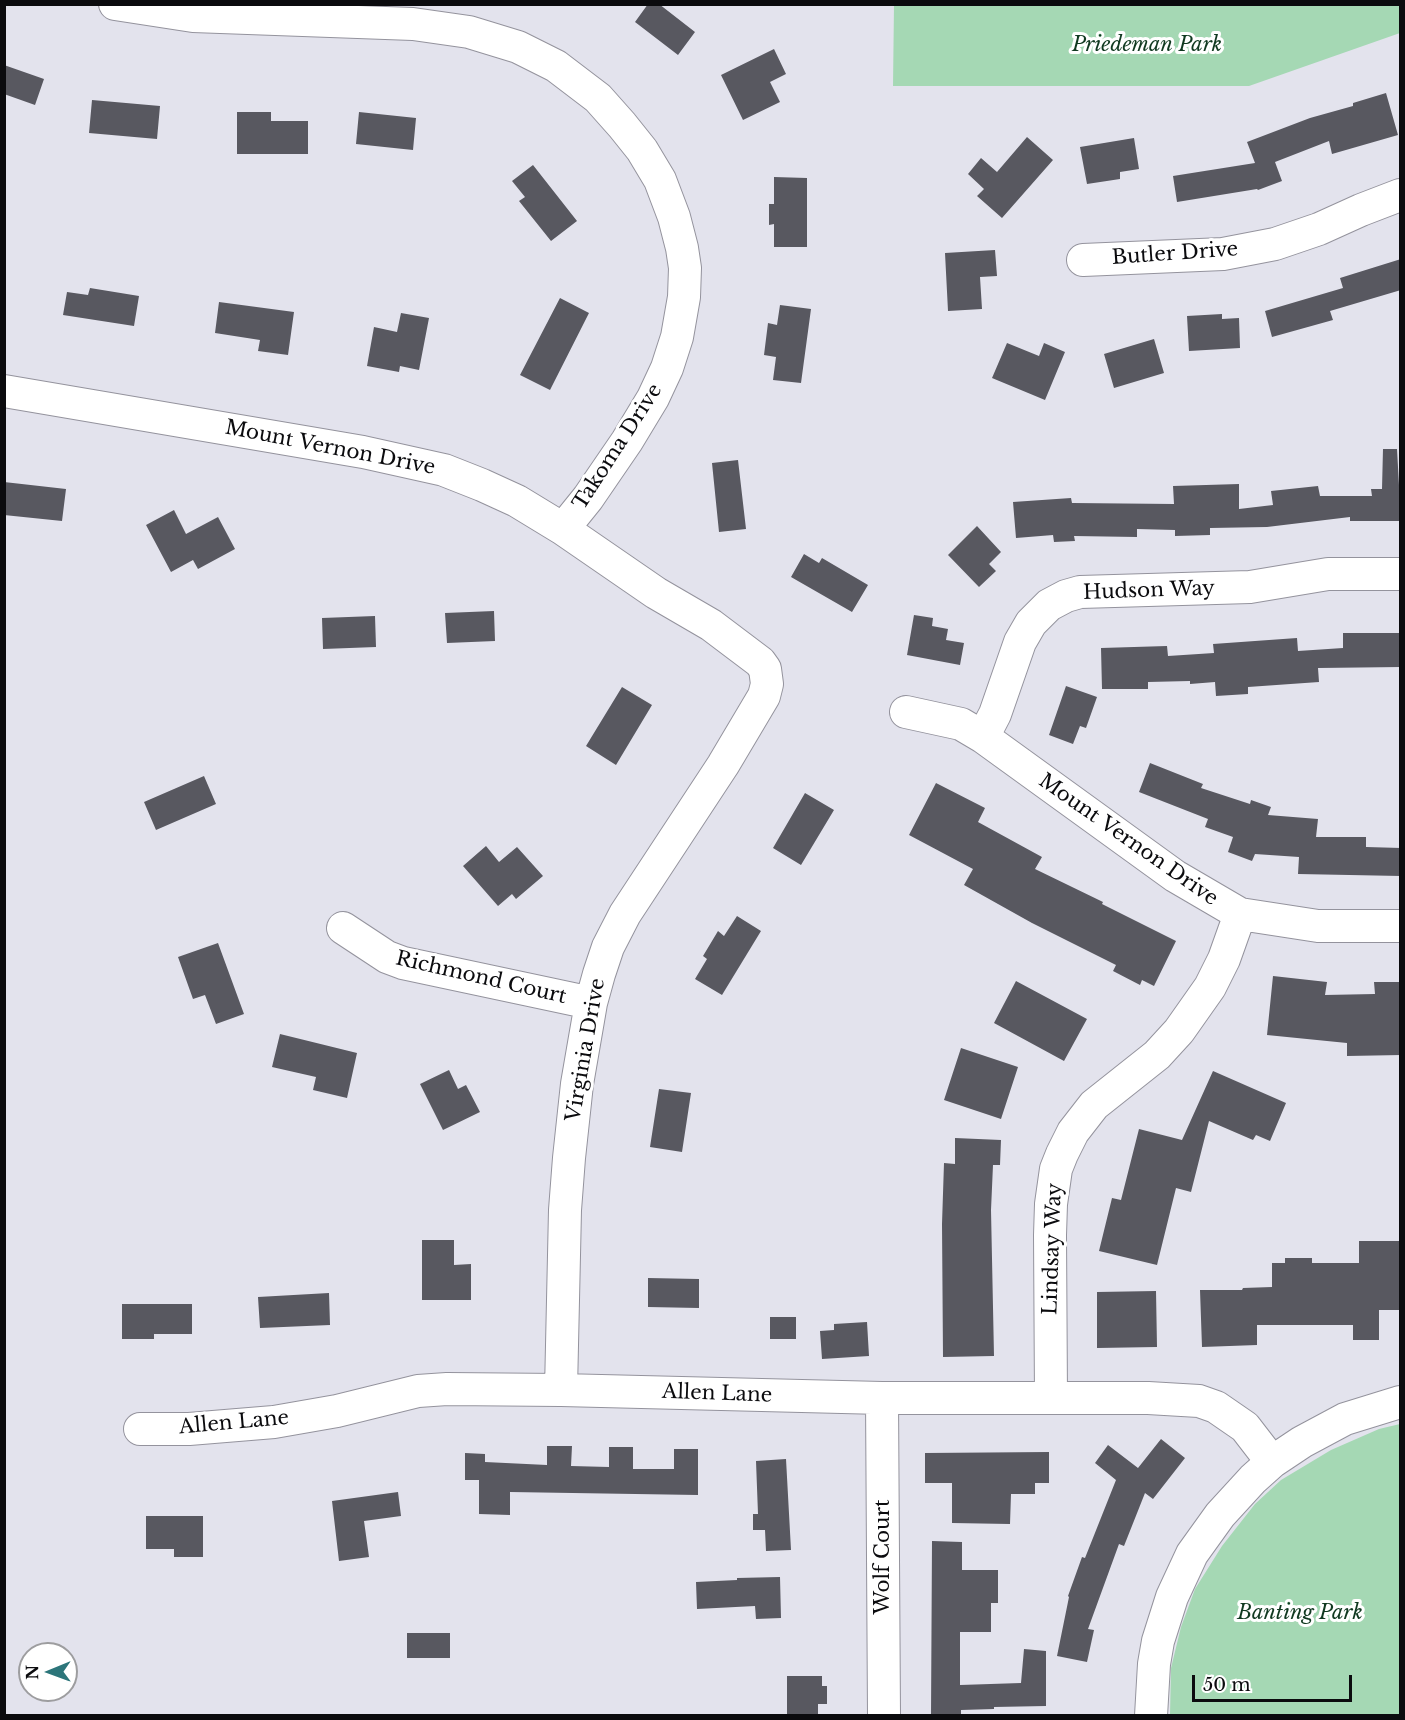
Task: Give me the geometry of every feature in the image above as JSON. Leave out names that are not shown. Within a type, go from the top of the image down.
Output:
[{"type":"street","name":"Takoma Drive","points":[[116,4],[193,16],[413,24],[469,32],[518,47],[556,66],[598,98],[622,125],[642,150],[660,180],[674,217],[682,248],[684,297],[668,368],[653,398],[595,489],[563,529]]},
{"type":"street","name":"Butler Drive","points":[[1083,260],[1223,254],[1275,244],[1319,229],[1360,210],[1401,195]]},
{"type":"street","name":"Mount Vernon Drive","points":[[4,391],[398,458],[444,470],[517,501],[719,632],[760,662],[765,669],[767,684]]},
{"type":"street","name":"Hudson Way","points":[[983,737],[995,714],[1020,642],[1030,623],[1049,605],[1066,596],[1080,592],[1250,588],[1328,574],[1401,574]]},
{"type":"street","name":"Virginia Drive","points":[[561,1389],[565,1210],[577,1083],[598,974],[608,947],[625,914],[723,765],[764,696],[767,684]]},
{"type":"street","name":"Mount Vernon Drive","points":[[906,712],[961,724],[983,737],[1175,876],[1240,914],[1318,926],[1401,926]]},
{"type":"street","name":"Lindsay Way","points":[[1051,1398],[1050,1225],[1056,1169],[1073,1132],[1094,1105],[1157,1055],[1185,1024],[1210,987],[1224,959],[1240,914]]},
{"type":"street","name":"Richmond Court","points":[[343,928],[387,957],[403,963],[591,1003]]},
{"type":"street","name":"Allen Lane","points":[[140,1429],[189,1429],[274,1422],[337,1411],[418,1391],[447,1389],[561,1389],[882,1398],[1148,1398],[1199,1401],[1224,1411],[1245,1427],[1272,1462]]},
{"type":"street","name":"Wolf Court","points":[[882,1398],[884,1716]]},
{"type":"street","points":[[1151,1716],[1151,1687],[1161,1630],[1192,1554],[1220,1515],[1272,1462],[1345,1419],[1401,1402]]},
{"type":"green space","name":"Priedeman Park","points":[[894,5],[1400,5],[1400,33],[1249,86],[893,86]]},
{"type":"green space","name":"Banting Park","points":[[1400,1424],[1400,1715],[1170,1715],[1171,1668],[1181,1627],[1195,1589],[1222,1546],[1255,1504],[1281,1480],[1331,1450],[1379,1429]]},
{"type":"building","points":[[648,4],[659,4],[695,32],[678,55],[635,22]]},
{"type":"building","points":[[774,49],[786,74],[770,82],[780,102],[743,120],[721,75]]},
{"type":"building","points":[[4,65],[44,79],[35,105],[4,94]]},
{"type":"building","points":[[1386,93],[1398,135],[1332,154],[1329,141],[1275,162],[1282,181],[1258,190],[1177,202],[1173,176],[1255,163],[1247,142]]},
{"type":"building","points":[[92,100],[160,106],[157,139],[89,133]]},
{"type":"building","points":[[237,112],[271,112],[271,121],[308,121],[308,154],[237,154]]},
{"type":"building","points":[[359,112],[416,118],[413,150],[356,144]]},
{"type":"building","points":[[1027,137],[1053,160],[1002,218],[977,196],[984,189],[968,174],[981,158],[997,172]]},
{"type":"building","points":[[1134,138],[1139,169],[1120,172],[1120,179],[1087,184],[1080,147]]},
{"type":"building","points":[[533,165],[577,221],[551,241],[519,201],[525,197],[512,181]]},
{"type":"building","points":[[774,177],[807,178],[807,247],[774,247],[774,224],[769,225],[769,204],[774,204]]},
{"type":"building","points":[[995,250],[997,276],[980,277],[982,309],[948,311],[945,253]]},
{"type":"building","points":[[1401,259],[1401,290],[1330,311],[1333,320],[1272,337],[1265,311],[1343,288],[1340,278]]},
{"type":"building","points":[[90,288],[139,296],[134,326],[63,315],[67,292],[88,295]]},
{"type":"building","points":[[560,298],[589,313],[550,390],[520,375]]},
{"type":"building","points":[[219,302],[294,312],[288,355],[258,351],[260,340],[215,333]]},
{"type":"building","points":[[780,305],[811,309],[801,383],[773,380],[776,357],[764,355],[768,323],[777,325]]},
{"type":"building","points":[[401,313],[429,318],[419,370],[400,366],[399,372],[367,366],[374,327],[397,332]]},
{"type":"building","points":[[1222,314],[1222,319],[1239,318],[1240,348],[1189,351],[1187,316]]},
{"type":"building","points":[[1154,339],[1164,373],[1114,388],[1104,354]]},
{"type":"building","points":[[1007,343],[1039,356],[1044,343],[1065,352],[1045,400],[992,378]]},
{"type":"building","points":[[1383,449],[1397,449],[1401,521],[1350,521],[1350,517],[1267,527],[1210,528],[1210,535],[1175,536],[1175,530],[1137,529],[1137,537],[1074,536],[1075,541],[1054,542],[1053,535],[1016,538],[1013,502],[1071,498],[1072,503],[1174,504],[1173,486],[1239,484],[1239,509],[1273,505],[1271,491],[1318,486],[1320,496],[1372,496],[1371,489],[1382,489]]},
{"type":"building","points":[[738,460],[746,529],[719,532],[712,463]]},
{"type":"building","points":[[4,482],[66,489],[62,521],[4,515]]},
{"type":"building","points":[[174,510],[186,534],[218,517],[235,549],[198,569],[193,560],[171,572],[146,525]]},
{"type":"building","points":[[977,526],[1001,552],[989,564],[996,571],[979,587],[948,555]]},
{"type":"building","points":[[804,554],[819,563],[822,558],[868,585],[852,612],[791,577]]},
{"type":"building","points":[[494,611],[495,641],[447,643],[445,613]]},
{"type":"building","points":[[914,615],[933,618],[932,626],[948,629],[946,640],[964,643],[960,665],[907,655]]},
{"type":"building","points":[[375,616],[376,647],[323,649],[322,618]]},
{"type":"building","points":[[1343,633],[1401,633],[1401,667],[1318,668],[1319,682],[1248,687],[1248,694],[1216,696],[1215,682],[1190,684],[1190,681],[1148,682],[1148,689],[1102,689],[1101,648],[1167,646],[1168,656],[1214,653],[1213,644],[1297,638],[1298,651],[1343,648]]},
{"type":"building","points":[[1066,686],[1097,697],[1086,728],[1080,726],[1073,744],[1049,735]]},
{"type":"building","points":[[622,687],[652,705],[616,765],[586,746]]},
{"type":"building","points":[[1150,763],[1203,784],[1201,788],[1250,804],[1251,800],[1271,807],[1268,815],[1318,819],[1316,837],[1366,837],[1366,847],[1401,848],[1401,876],[1298,874],[1299,857],[1255,854],[1252,861],[1228,852],[1233,837],[1205,827],[1208,819],[1139,792]]},
{"type":"building","points":[[204,776],[216,804],[156,830],[144,802]]},
{"type":"building","points":[[936,783],[985,808],[978,822],[1042,857],[1035,869],[1176,941],[1154,986],[1142,980],[1140,985],[1113,971],[1116,965],[1032,923],[964,885],[973,869],[909,835]]},
{"type":"building","points":[[805,793],[834,810],[801,865],[773,848]]},
{"type":"building","points":[[486,846],[499,862],[517,847],[543,876],[516,899],[512,894],[498,906],[463,866]]},
{"type":"building","points":[[737,916],[761,931],[722,995],[695,979],[707,959],[703,956],[718,931],[724,936]]},
{"type":"building","points":[[218,943],[244,1014],[216,1024],[205,995],[193,999],[178,957]]},
{"type":"building","points":[[1273,976],[1327,982],[1325,995],[1375,994],[1374,982],[1401,982],[1401,1055],[1347,1056],[1347,1043],[1267,1035]]},
{"type":"building","points":[[1016,981],[1087,1019],[1064,1061],[994,1023]]},
{"type":"building","points":[[280,1034],[357,1053],[347,1098],[313,1090],[316,1077],[272,1067]]},
{"type":"building","points":[[961,1048],[1018,1067],[1001,1119],[944,1100]]},
{"type":"building","points":[[449,1070],[458,1089],[466,1085],[480,1112],[443,1130],[420,1084]]},
{"type":"building","points":[[1213,1071],[1286,1103],[1270,1141],[1256,1135],[1253,1140],[1209,1121],[1191,1192],[1176,1188],[1157,1265],[1099,1251],[1112,1198],[1121,1200],[1139,1129],[1182,1140]]},
{"type":"building","points":[[659,1089],[691,1093],[682,1152],[650,1147]]},
{"type":"building","points":[[955,1138],[1001,1140],[1000,1165],[993,1165],[991,1210],[994,1356],[943,1357],[944,1163],[955,1164]]},
{"type":"building","points":[[422,1240],[454,1240],[454,1265],[471,1264],[471,1300],[422,1300]]},
{"type":"building","points":[[1359,1241],[1399,1241],[1401,1310],[1379,1310],[1379,1340],[1353,1340],[1353,1325],[1257,1325],[1257,1345],[1202,1347],[1200,1290],[1272,1287],[1272,1263],[1285,1263],[1285,1258],[1312,1258],[1312,1263],[1359,1263]]},
{"type":"building","points":[[648,1278],[699,1279],[699,1308],[648,1307]]},
{"type":"building","points":[[1156,1291],[1157,1347],[1097,1348],[1097,1292]]},
{"type":"building","points":[[329,1293],[330,1325],[260,1328],[258,1297]]},
{"type":"building","points":[[122,1304],[192,1304],[192,1334],[154,1334],[154,1339],[122,1339]]},
{"type":"building","points":[[770,1317],[796,1317],[796,1339],[770,1339]]},
{"type":"building","points":[[867,1322],[869,1356],[822,1359],[820,1331],[834,1330],[834,1324]]},
{"type":"building","points":[[1161,1439],[1185,1458],[1153,1499],[1145,1493],[1124,1546],[1119,1544],[1088,1629],[1094,1630],[1087,1662],[1057,1656],[1068,1596],[1082,1557],[1085,1558],[1116,1480],[1095,1463],[1108,1445],[1138,1468]]},
{"type":"building","points":[[547,1446],[572,1446],[571,1466],[609,1467],[609,1447],[633,1447],[633,1469],[674,1469],[674,1449],[698,1449],[698,1495],[510,1492],[510,1515],[479,1514],[479,1480],[465,1480],[465,1453],[485,1454],[485,1462],[547,1465]]},
{"type":"building","points":[[1049,1452],[1049,1483],[1035,1483],[1035,1494],[1011,1494],[1010,1524],[952,1523],[952,1483],[925,1483],[925,1453]]},
{"type":"building","points":[[786,1459],[791,1550],[766,1551],[765,1530],[753,1530],[753,1514],[758,1514],[756,1461]]},
{"type":"building","points":[[398,1492],[401,1516],[364,1521],[369,1557],[339,1561],[332,1501]]},
{"type":"building","points":[[146,1516],[203,1516],[203,1557],[174,1557],[174,1549],[146,1549]]},
{"type":"building","points":[[932,1541],[962,1542],[962,1570],[998,1570],[998,1603],[991,1603],[991,1632],[960,1632],[960,1685],[1021,1683],[1024,1649],[1046,1651],[1046,1706],[994,1707],[994,1709],[961,1710],[961,1716],[931,1716]]},
{"type":"building","points":[[780,1577],[781,1618],[756,1619],[755,1606],[697,1609],[696,1582]]},
{"type":"building","points":[[407,1633],[450,1633],[450,1658],[407,1658]]},
{"type":"building","points":[[787,1676],[822,1676],[822,1686],[827,1686],[827,1704],[818,1704],[818,1716],[787,1716]]}]
